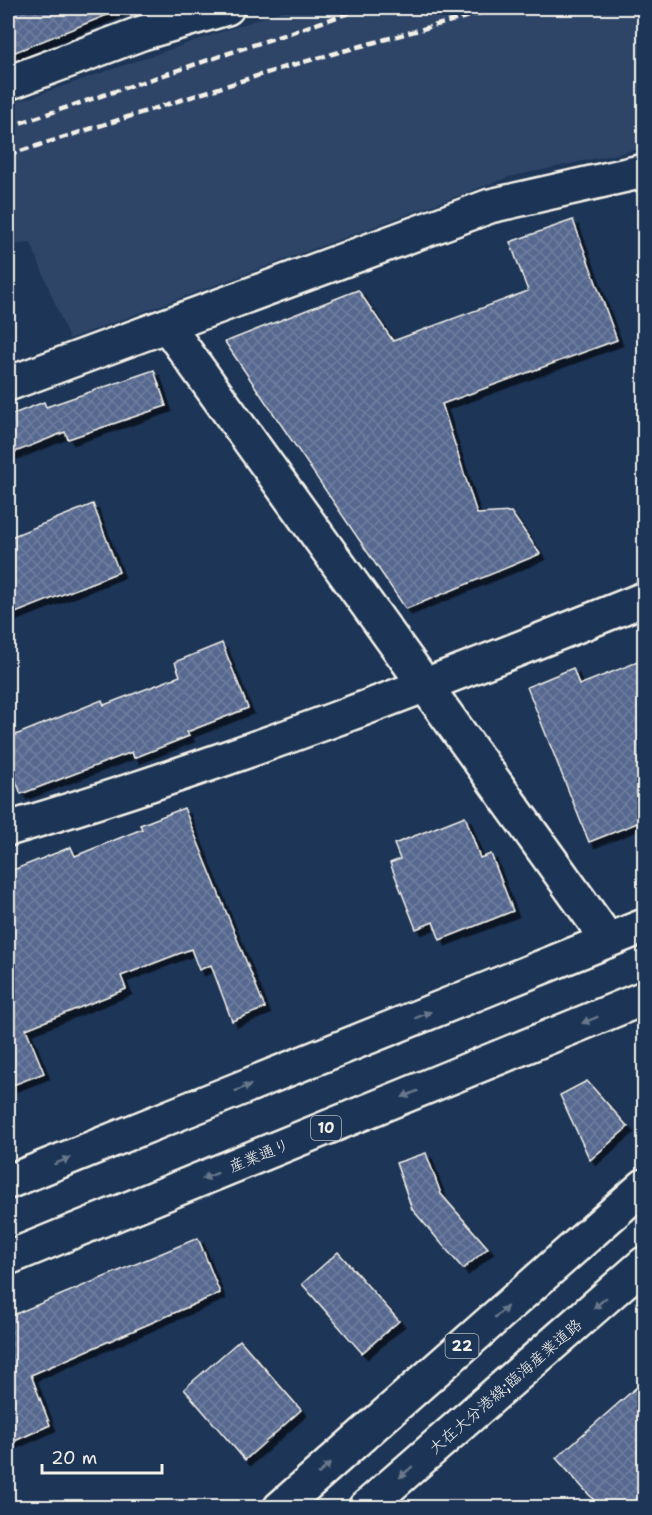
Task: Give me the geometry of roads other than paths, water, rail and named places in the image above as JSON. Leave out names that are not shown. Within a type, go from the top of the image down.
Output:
[{"type":"main road","points":[[8,83],[142,33],[227,8]]},
{"type":"main road","points":[[8,384],[168,327],[490,206],[645,171]]},
{"type":"main road","points":[[168,327],[608,940]]},
{"type":"main road","points":[[8,829],[97,803],[426,686],[645,598]]},
{"type":"main road","points":[[8,1182],[645,926]]},
{"type":"main road","name":"産業通り","points":[[8,1258],[645,998]]},
{"type":"main road","name":"22","points":[[280,1508],[645,1186]]},
{"type":"main road","name":"大在大分港線;臨海産業道路","points":[[365,1508],[645,1264]]},
{"type":"railway","points":[[8,127],[364,8]]},
{"type":"railway","points":[[8,155],[282,68],[498,8]]}]
